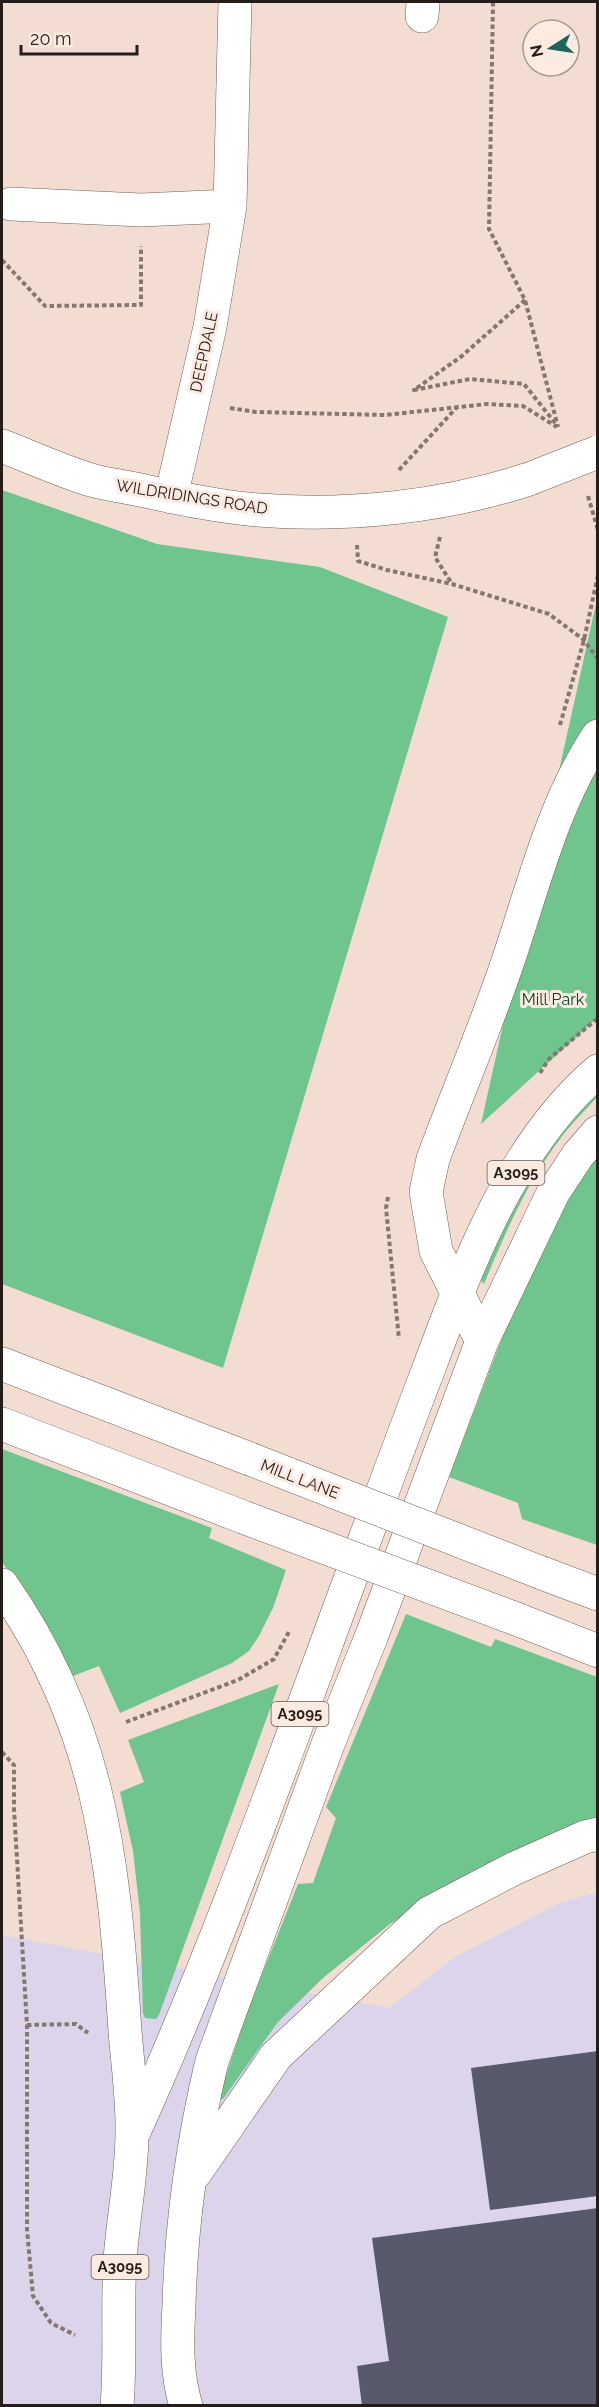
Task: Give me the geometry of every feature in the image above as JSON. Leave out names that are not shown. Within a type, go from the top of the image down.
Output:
[{"type":"main road","name":"DEEPDALE","points":[[171,497],[210,327],[230,206],[235,2]]},
{"type":"main road","points":[[11,204],[141,210],[230,206]]},
{"type":"main road","name":"WILDRIDINGS ROAD","points":[[2,446],[91,480],[171,497],[256,510],[308,512],[355,510],[450,498],[505,486],[597,452]]},
{"type":"main road","points":[[482,1341],[436,1251],[426,1192],[433,1159],[506,967],[549,838],[576,774],[597,736]]},
{"type":"main road","name":"A3095","points":[[132,2134],[178,2034],[276,1779],[457,1290],[517,1171],[550,1120],[576,1089],[597,1071]]},
{"type":"main road","name":"A3095","points":[[186,2406],[178,2372],[180,2258],[200,2110],[212,2061],[328,1744],[372,1635],[482,1341],[553,1193],[578,1155],[597,1132]]},
{"type":"main road","name":"MILL LANE","points":[[2,1364],[577,1585]]},
{"type":"main road","points":[[2,1424],[597,1651]]},
{"type":"main road","name":"A3095","points":[[2,1585],[44,1653],[64,1695],[85,1749],[96,1786],[111,1866],[118,1931],[132,2134],[120,2262],[117,2406]]},
{"type":"main road","name":"A3095","points":[[190,2179],[276,2056],[429,1913],[513,1869],[585,1837],[597,1834]]},
{"type":"path","points":[[493,2],[489,229],[525,300],[558,427]]},
{"type":"path","points":[[2,260],[45,306],[141,305],[141,210]]},
{"type":"path","points":[[525,300],[462,356],[414,390],[470,379],[524,384],[558,427]]},
{"type":"path","points":[[193,403],[256,412],[385,415],[487,404],[523,406],[558,427]]},
{"type":"path","points":[[398,471],[457,407]]},
{"type":"path","points":[[588,496],[597,530]]},
{"type":"path","points":[[450,498],[435,557],[452,584]]},
{"type":"path","points":[[355,510],[358,561],[387,570],[452,584],[549,614],[584,640],[597,659]]},
{"type":"path","points":[[2,1752],[14,1765],[14,1809],[27,2025],[27,2229],[33,2296],[51,2323],[75,2335]]},
{"type":"shaded area","points":[[597,1892],[597,2405],[2,2405],[2,1935],[389,2008],[455,1957],[562,1902]]},
{"type":"green space","points":[[2,490],[157,544],[320,567],[448,617],[223,1368],[2,1284]]},
{"type":"green space","name":"Mill Park","points":[[597,599],[597,1018],[481,1124]]},
{"type":"green space","points":[[597,1084],[597,1097],[550,1152],[528,1188],[484,1284],[476,1274],[527,1175]]},
{"type":"green space","points":[[597,1152],[597,1545],[522,1519],[518,1503],[449,1477],[528,1270],[555,1215]]},
{"type":"green space","points":[[2,1449],[212,1528],[209,1538],[286,1570],[273,1608],[249,1651],[232,1663],[120,1713],[99,1666],[73,1676],[42,1620],[2,1562]]},
{"type":"green space","points":[[406,1614],[491,1647],[495,1639],[597,1677],[597,1823],[462,1880],[390,1924],[323,1978],[278,2022],[223,2099],[218,2100],[247,2012],[298,1884],[313,1883],[336,1818],[326,1807]]},
{"type":"green space","points":[[279,1684],[159,2015],[156,2019],[145,2018],[140,1913],[133,1851],[120,1792],[144,1782],[128,1740]]},
{"type":"building","points":[[598,2051],[598,2196],[490,2210],[471,2068]]},
{"type":"building","points":[[598,2208],[598,2406],[362,2406],[357,2366],[389,2361],[372,2238]]}]
